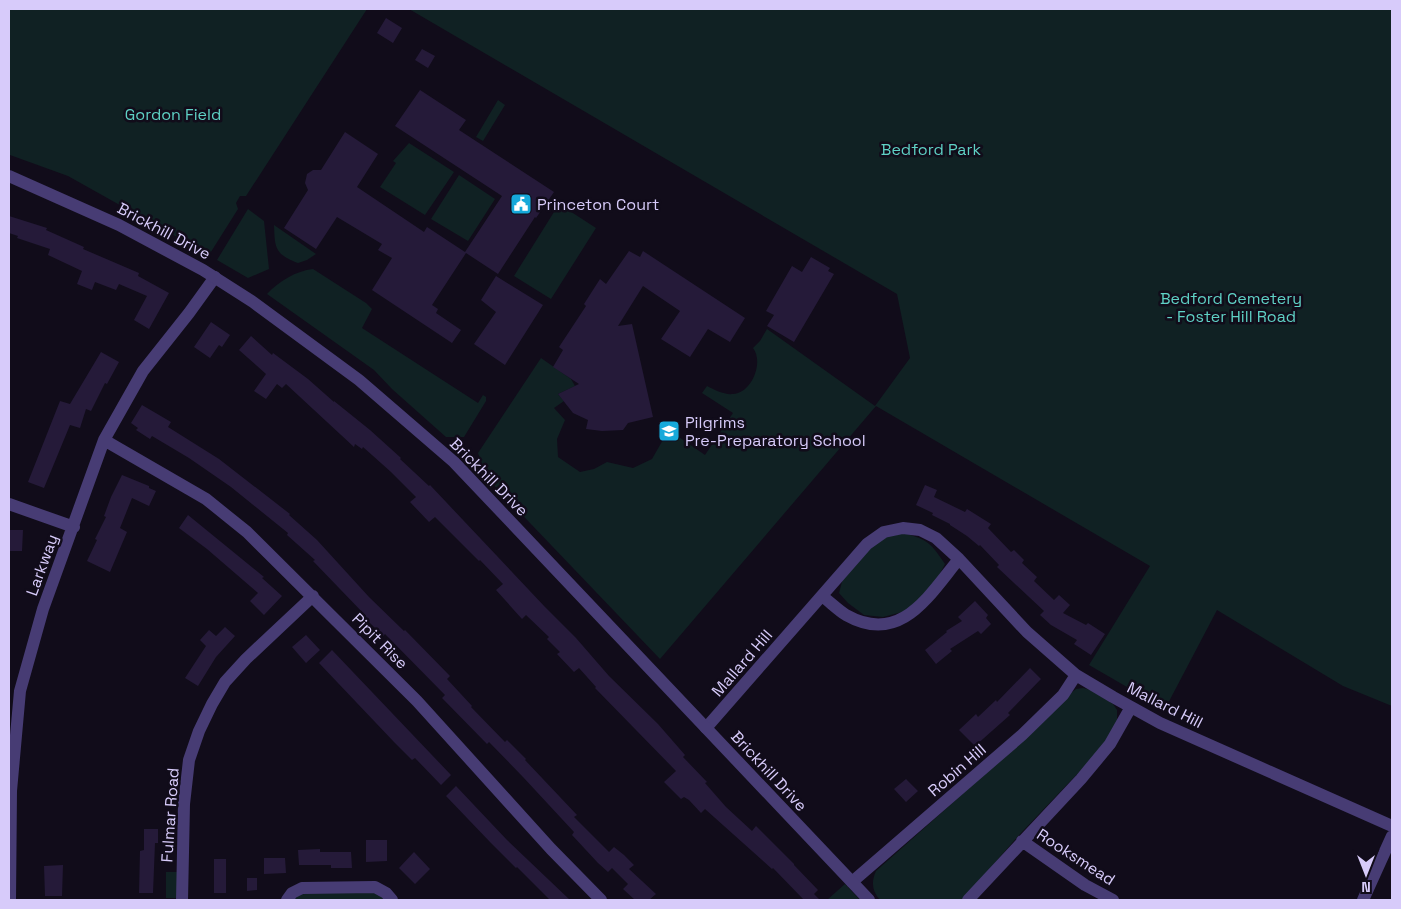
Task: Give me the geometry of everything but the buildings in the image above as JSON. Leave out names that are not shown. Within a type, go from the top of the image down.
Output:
[{"type":"street","name":"Brickhill Drive","points":[[9,176],[119,225],[214,277],[253,302],[359,380],[454,462],[869,900]]},
{"type":"street","name":"Larkway","points":[[10,900],[11,791],[20,691],[43,610],[104,440],[143,371],[214,277]]},
{"type":"street","name":"Pipit Rise","points":[[104,440],[206,499],[247,532],[417,701],[551,849],[601,900]]},
{"type":"street","points":[[9,504],[74,526]]},
{"type":"street","name":"Mallard Hill","points":[[706,728],[867,544],[884,532],[903,528],[920,530],[936,538],[960,559],[1027,632],[1076,674],[1160,723],[1392,826]]},
{"type":"street","points":[[822,596],[846,615],[870,624],[889,624],[907,618],[960,559]]},
{"type":"street","name":"Fulmar Road","points":[[182,900],[184,804],[189,760],[200,731],[212,704],[225,682],[313,596]]},
{"type":"street","name":"Robin Hill","points":[[852,882],[1022,735],[1063,695],[1076,674]]},
{"type":"street","points":[[968,900],[1081,779],[1110,744],[1131,706]]},
{"type":"street","points":[[1363,900],[1392,836]]},
{"type":"street","name":"Rooksmead","points":[[1022,841],[1078,881],[1113,900]]},
{"type":"street","points":[[287,900],[292,893],[302,888],[374,887],[386,893],[392,900]]},
{"type":"green space","name":"Gordon Field","points":[[9,9],[367,9],[246,196],[240,196],[236,203],[238,209],[209,255],[68,176],[10,155]]},
{"type":"green space","points":[[409,9],[1392,9],[1392,706],[1343,686],[1217,610],[1165,709],[1089,665],[1150,566],[876,406],[660,659],[487,478],[478,453],[541,358],[571,379],[575,386],[558,394],[564,401],[554,408],[565,420],[557,439],[558,457],[580,472],[594,469],[607,462],[633,468],[652,459],[664,438],[668,441],[673,433],[705,455],[733,413],[702,393],[707,386],[730,394],[740,392],[746,388],[751,383],[757,368],[756,354],[753,348],[767,329],[875,406],[910,358],[897,294]]},
{"type":"green space","points":[[498,100],[505,105],[483,141],[476,137]]},
{"type":"green space","points":[[409,143],[454,172],[425,215],[380,187],[396,163],[393,161]]},
{"type":"green space","points":[[459,175],[495,199],[468,241],[431,219]]},
{"type":"green space","points":[[559,204],[596,228],[551,299],[514,276]]},
{"type":"green space","points":[[248,209],[264,221],[269,269],[248,278],[217,260]]},
{"type":"green space","points":[[274,225],[316,254],[298,263],[284,256],[277,249]]},
{"type":"green space","points":[[313,269],[366,303],[372,309],[362,328],[478,403],[483,395],[486,397],[486,401],[464,437],[446,437],[392,389],[374,370],[267,294],[288,277]]},
{"type":"green space","points":[[904,533],[928,543],[945,564],[934,585],[906,611],[883,617],[864,615],[848,603],[839,593],[843,578],[873,543],[888,535]]},
{"type":"green space","points":[[1076,689],[1091,690],[1113,704],[1117,710],[1117,724],[1101,749],[1020,834],[962,900],[880,900],[873,886],[876,871],[1020,743],[1071,693]]},
{"type":"green space","points":[[166,872],[178,872],[177,898],[166,898]]},
{"type":"green space","points":[[845,884],[860,900],[827,900]]},
{"type":"green space","points":[[304,892],[374,892],[387,900],[292,900]]},
{"type":"place","name":"Princeton Court","points":[[521,204]]},
{"type":"place","name":"Pilgrims Pre-Preparatory School","points":[[669,431]]},
{"type":"park label","name":"Bedford Park","points":[[931,149]]},
{"type":"park label","name":"Bedford Cemetery - Foster Hill Road","points":[[1231,307]]}]
